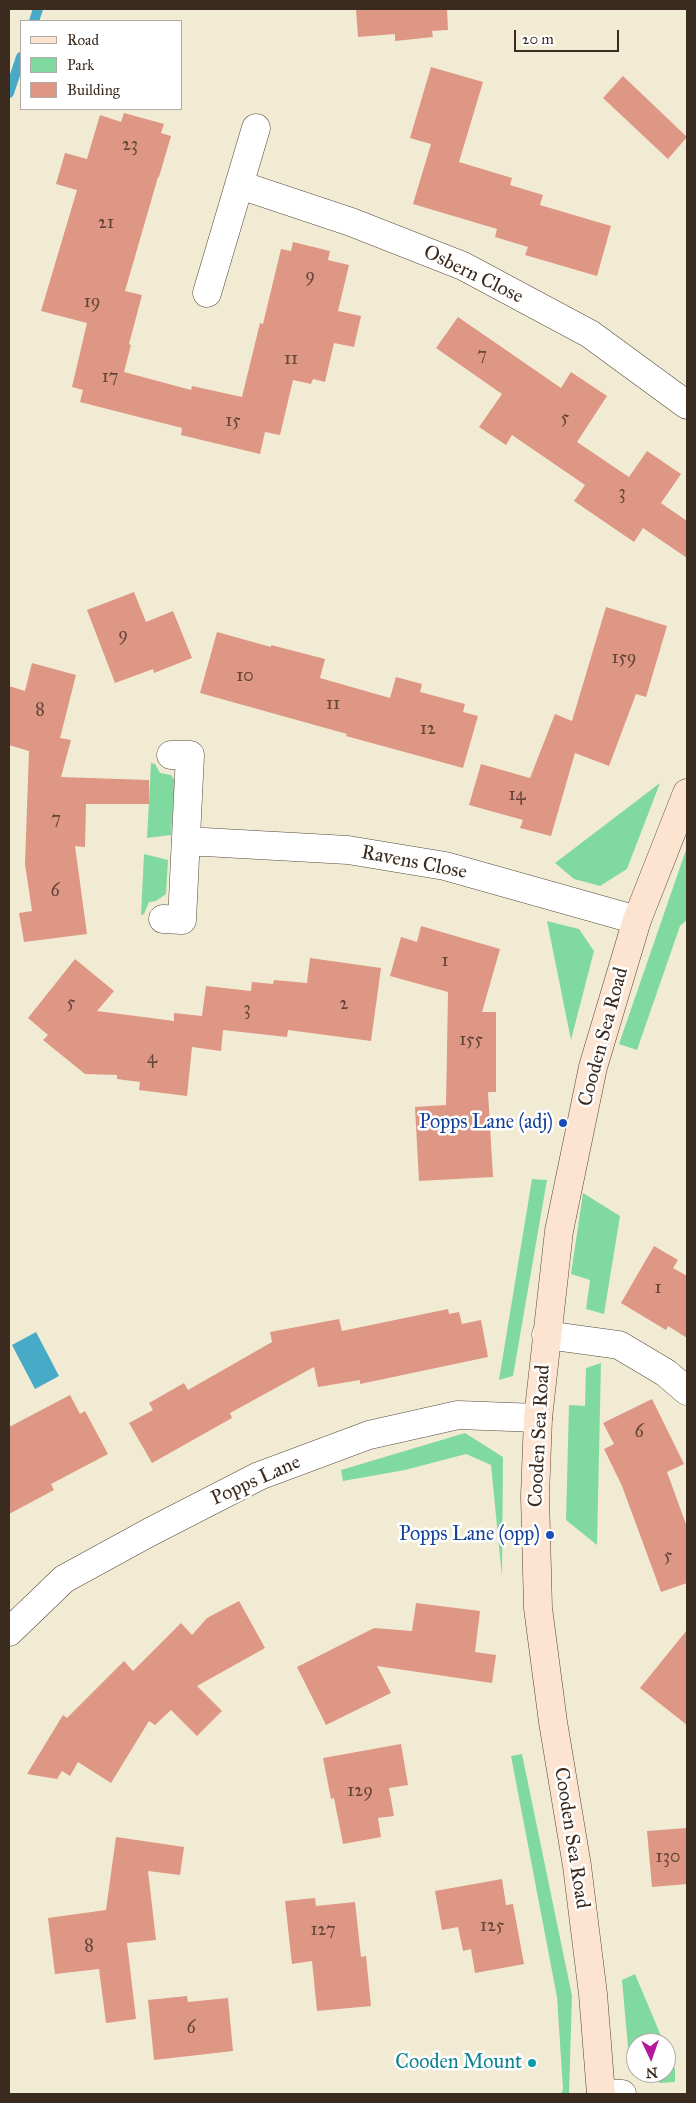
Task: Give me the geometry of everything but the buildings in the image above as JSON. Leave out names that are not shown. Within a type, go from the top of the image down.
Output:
[{"type":"main road","name":"Cooden Sea Road","points":[[608,2094],[577,1866],[553,1722],[538,1608],[535,1496],[538,1418],[559,1231],[592,1067],[637,920],[687,793]]},
{"type":"street","points":[[207,293],[256,128]]},
{"type":"street","name":"Osbern Close","points":[[240,185],[351,222],[463,266],[590,334],[687,405]]},
{"type":"street","points":[[163,919],[182,920],[186,841],[190,755],[171,755]]},
{"type":"street","name":"Ravens Close","points":[[186,841],[348,850],[445,866],[637,920]]},
{"type":"street","points":[[546,1335],[619,1345],[666,1373],[687,1391]]},
{"type":"street","name":"Popps Lane","points":[[9,1632],[64,1579],[259,1476],[369,1435],[458,1416],[538,1418]]},
{"type":"green space","points":[[151,763],[155,764],[160,773],[171,775],[175,781],[171,835],[147,838]]},
{"type":"green space","points":[[660,783],[627,869],[600,886],[574,879],[555,863]]},
{"type":"green space","points":[[687,847],[687,920],[680,926],[637,1050],[619,1044]]},
{"type":"green space","points":[[144,854],[168,860],[166,894],[156,901],[149,902],[144,914],[141,915]]},
{"type":"green space","points":[[547,921],[579,929],[594,951],[571,1040]]},
{"type":"green space","points":[[532,1179],[547,1180],[513,1376],[499,1380]]},
{"type":"green space","points":[[583,1193],[620,1216],[604,1314],[586,1309],[590,1280],[571,1274]]},
{"type":"green space","points":[[601,1363],[597,1545],[566,1520],[569,1405],[585,1406],[586,1368]]},
{"type":"green space","points":[[465,1433],[503,1457],[502,1577],[491,1465],[466,1454],[405,1470],[343,1481],[341,1470]]},
{"type":"green space","points":[[522,1754],[572,1996],[569,2094],[561,2094],[563,2089],[557,1997],[511,1756]]},
{"type":"green space","points":[[635,1974],[660,2033],[627,2033],[622,1980]]},
{"type":"water","points":[[36,1332],[59,1376],[35,1389],[12,1345]]},
{"type":"waterway","points":[[34,20],[38,9]]},
{"type":"waterway","points":[[9,93],[20,60]]},
{"type":"place","name":"Popps Lane (adj)","points":[[563,1123]]},
{"type":"place","name":"Popps Lane (opp)","points":[[550,1535]]},
{"type":"place","name":"Cooden Mount","points":[[532,2063]]}]
